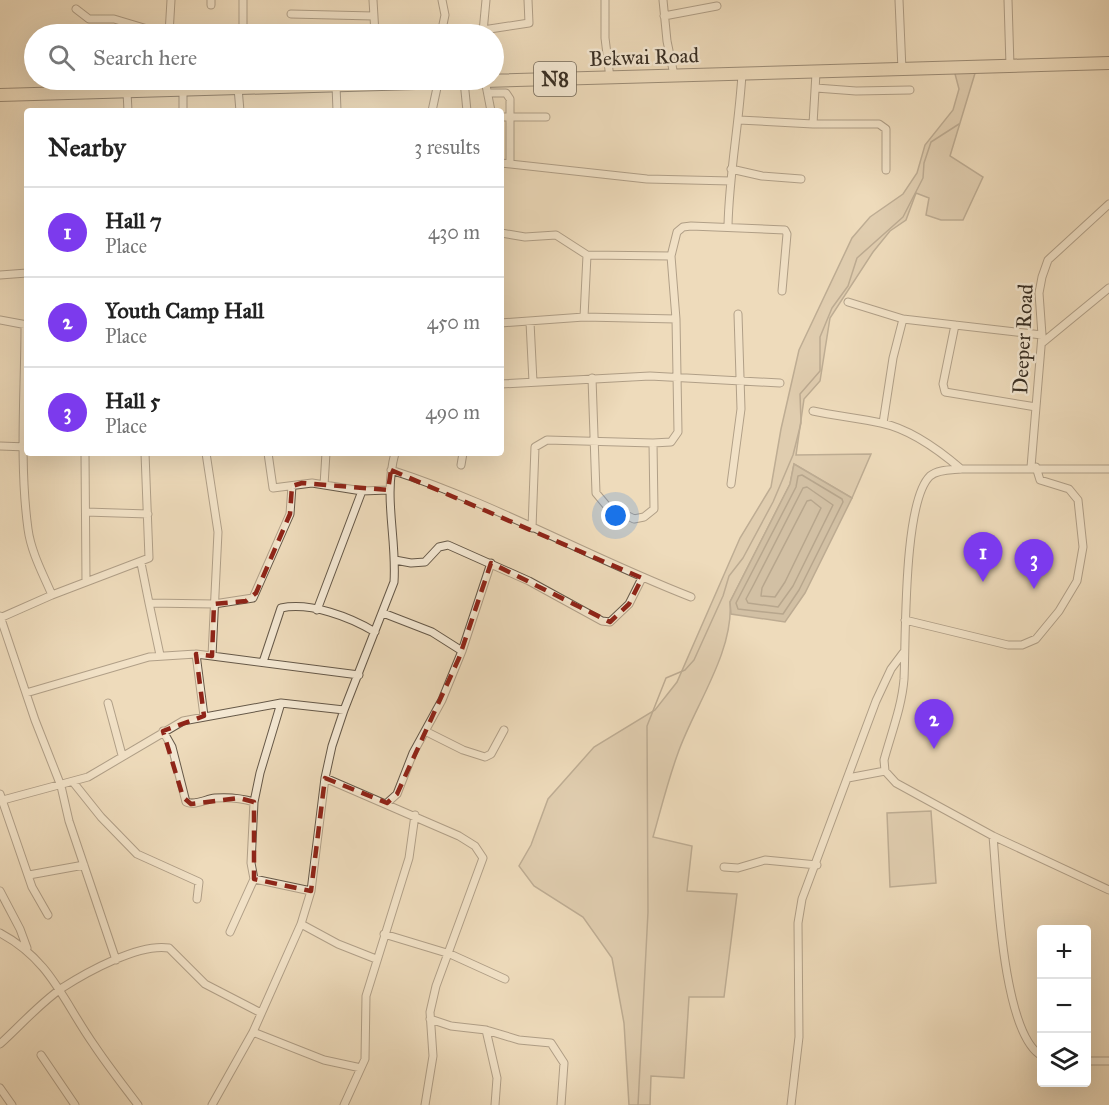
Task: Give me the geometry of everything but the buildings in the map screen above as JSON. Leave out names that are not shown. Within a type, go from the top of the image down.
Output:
[{"type":"highway","name":"Bekwai Road","points":[[504,83],[674,75],[816,73],[1109,63]]},
{"type":"highway","name":"Bekwai Road","points":[[0,95],[138,90]]},
{"type":"street","points":[[170,24],[171,0]]},
{"type":"street","points":[[243,0],[243,24]]},
{"type":"street","points":[[373,0],[374,24]]},
{"type":"street","points":[[442,0],[445,15],[443,24]]},
{"type":"street","points":[[484,24],[486,0]]},
{"type":"street","points":[[504,28],[529,23],[528,0]]},
{"type":"street","points":[[605,0],[605,38],[610,78]]},
{"type":"street","points":[[663,0],[674,75]]},
{"type":"street","points":[[899,0],[902,70]]},
{"type":"street","points":[[1008,0],[1010,66]]},
{"type":"street","points":[[664,16],[717,6]]},
{"type":"street","points":[[76,9],[89,19],[114,19],[131,24]]},
{"type":"street","points":[[291,14],[373,16]]},
{"type":"street","points":[[813,124],[816,73]]},
{"type":"street","points":[[728,226],[731,169],[739,120],[741,74]]},
{"type":"street","points":[[816,88],[856,91],[910,90]]},
{"type":"street","points":[[183,90],[183,108]]},
{"type":"street","points":[[240,108],[243,90]]},
{"type":"street","points":[[336,90],[337,108]]},
{"type":"street","points":[[431,90],[432,108]]},
{"type":"street","points":[[466,90],[467,108]]},
{"type":"street","points":[[487,90],[490,108]]},
{"type":"street","points":[[499,90],[509,95],[510,164]]},
{"type":"street","points":[[127,92],[128,108]]},
{"type":"street","points":[[504,117],[546,117]]},
{"type":"street","points":[[739,120],[883,126],[886,129],[886,170]]},
{"type":"street","points":[[504,163],[647,179],[731,181]]},
{"type":"street","points":[[731,169],[762,176],[801,178]]},
{"type":"street","name":"Deeper Road","points":[[1033,467],[1042,339],[1039,293],[1048,260],[1109,204]]},
{"type":"street","points":[[532,528],[535,447],[547,440],[653,443],[676,439],[676,320],[671,256],[677,232],[683,227],[728,226],[785,230],[787,234],[782,291]]},
{"type":"street","points":[[504,234],[525,237],[556,235],[587,255],[671,256]]},
{"type":"street","points":[[584,317],[587,255]]},
{"type":"street","points":[[0,275],[24,273]]},
{"type":"street","points":[[848,302],[903,319],[1042,339],[1109,288]]},
{"type":"street","points":[[731,484],[738,440],[738,314]]},
{"type":"street","points":[[504,323],[584,317],[676,320]]},
{"type":"street","points":[[882,423],[893,358],[903,319]]},
{"type":"street","points":[[0,320],[24,325]]},
{"type":"street","points":[[530,322],[533,382]]},
{"type":"street","points":[[954,325],[943,384],[945,392],[1036,407]]},
{"type":"street","points":[[504,384],[650,376],[780,383]]},
{"type":"street","points":[[592,378],[596,493],[606,505],[634,519],[644,518],[654,509],[653,443]]},
{"type":"street","points":[[813,411],[852,420],[882,423],[942,452],[961,469]]},
{"type":"street","points":[[0,446],[24,447]]},
{"type":"street","points":[[26,456],[28,530],[36,558],[52,595]]},
{"type":"street","points":[[85,456],[86,581]]},
{"type":"street","points":[[116,960],[69,821],[61,786],[0,618],[86,581],[141,563],[149,558],[151,553],[145,456]]},
{"type":"street","points":[[206,456],[218,532],[212,656]]},
{"type":"street","points":[[268,456],[273,488],[312,483],[362,491],[388,490]]},
{"type":"street","points":[[324,485],[326,456]]},
{"type":"street","points":[[212,1105],[253,1032],[301,924],[311,891],[325,778],[344,710],[394,582],[395,560],[388,490],[394,456]]},
{"type":"street","points":[[460,465],[462,456]]},
{"type":"street","points":[[905,620],[1008,645],[1022,645],[1036,639],[1059,611],[1077,581],[1083,547],[1078,500],[1069,489],[1040,480],[1033,467]]},
{"type":"street","points":[[1109,470],[1033,467],[961,469],[943,470],[931,475],[922,491],[910,538],[903,653],[904,681],[884,760],[885,771],[896,783],[993,836],[1109,890]]},
{"type":"street","points":[[391,470],[426,481],[642,578],[691,597]]},
{"type":"street","points":[[149,603],[214,604],[246,601],[256,593],[290,514],[292,486]]},
{"type":"street","points":[[317,610],[362,491]]},
{"type":"street","points":[[86,512],[148,514]]},
{"type":"street","points":[[395,560],[420,563],[432,558],[439,547],[448,545],[491,563],[580,607],[602,621],[610,622],[629,604],[642,578]]},
{"type":"street","points":[[141,563],[160,655]]},
{"type":"street","points":[[387,803],[397,794],[425,731],[437,711],[462,651],[491,563]]},
{"type":"street","points":[[263,662],[278,611],[285,607],[317,610],[350,620],[375,632]]},
{"type":"street","points":[[383,613],[432,632],[462,651]]},
{"type":"street","points":[[791,1105],[800,1037],[798,923],[802,899],[817,865],[831,816],[848,778],[876,701],[891,669],[903,653]]},
{"type":"street","points":[[26,693],[160,655],[196,654],[359,675]]},
{"type":"street","points":[[196,654],[204,716]]},
{"type":"street","points":[[108,703],[123,756]]},
{"type":"street","points":[[48,915],[28,875],[1,797],[61,786],[88,777],[163,730],[183,721],[281,703],[344,710]]},
{"type":"street","points":[[231,932],[254,879],[251,863],[254,802],[260,773],[281,703]]},
{"type":"street","points":[[163,730],[172,747],[186,802],[191,804],[214,798],[239,798],[254,802]]},
{"type":"street","points":[[425,731],[485,758],[491,754],[504,730]]},
{"type":"street","points":[[848,778],[885,771]]},
{"type":"street","points":[[325,778],[400,808],[459,836],[475,846],[483,858],[450,954],[436,986],[430,1018],[433,1056],[425,1105]]},
{"type":"street","points":[[73,782],[101,818],[137,855],[199,882],[197,900]]},
{"type":"street","points":[[397,794],[400,808]]},
{"type":"street","points":[[344,1105],[361,1068],[366,1045],[366,996],[409,858],[415,815]]},
{"type":"street","points":[[993,836],[1010,997],[1030,1047],[1037,1053]]},
{"type":"street","points":[[724,867],[738,868],[765,860],[817,865]]},
{"type":"street","points":[[28,875],[84,865]]},
{"type":"street","points":[[254,879],[311,891]]},
{"type":"street","points":[[0,891],[20,929],[27,949]]},
{"type":"street","points":[[301,924],[338,944],[376,959]]},
{"type":"street","points":[[0,933],[27,949],[61,989],[93,1045],[138,1105]]},
{"type":"street","points":[[384,934],[450,954],[505,980]]},
{"type":"street","points":[[0,1044],[61,989],[116,960],[149,948],[169,948],[205,984],[261,1013]]},
{"type":"street","points":[[430,1018],[450,1026],[486,1030],[519,1040],[551,1043],[564,1063],[561,1105]]},
{"type":"street","points":[[486,1030],[497,1078],[495,1105]]},
{"type":"street","points":[[253,1032],[324,1060],[361,1068]]},
{"type":"street","points":[[41,1055],[75,1105]]},
{"type":"street","points":[[1091,1061],[1109,1061]]},
{"type":"street","points":[[0,1088],[12,1105]]},
{"type":"highlighted area","points":[[391,470],[642,578],[629,604],[610,622],[491,563],[459,658],[397,794],[387,803],[325,778],[311,891],[254,879],[254,802],[239,798],[191,804],[183,797],[163,731],[204,716],[196,654],[212,656],[214,604],[246,601],[256,593],[290,514],[292,486],[302,483],[388,490]]},
{"type":"shaded area","points":[[954,70],[976,70],[950,156],[983,177],[963,220],[941,220],[926,215],[929,198],[916,193],[906,220],[890,231],[873,252],[830,318],[820,381],[804,399],[796,455],[871,454],[852,498],[794,464],[790,484],[730,602],[730,621],[720,660],[678,753],[653,837],[692,846],[687,891],[737,894],[724,997],[689,997],[684,1078],[651,1076],[650,1105],[629,1105],[624,1023],[612,958],[583,917],[534,886],[519,866],[531,845],[548,799],[594,747],[655,710],[677,682],[740,538],[771,487],[781,429],[799,350],[852,238],[870,217],[903,194],[917,173],[925,145],[953,110],[959,89]]},
{"type":"shaded area","points":[[931,811],[936,883],[890,887],[887,813]]},
{"type":"water","points":[[794,464],[852,498],[805,593],[785,622],[731,614],[730,602],[790,484]]},
{"type":"waterway","points":[[638,1105],[648,912],[647,726],[666,678],[685,670],[694,660],[723,596],[729,576],[743,558],[773,502],[793,455],[801,423],[800,394],[820,371],[820,337],[832,308],[848,286],[857,258],[903,217],[923,178],[924,163],[931,142],[959,124]]},
{"type":"place","name":"Hall 7","points":[[983,582]]},
{"type":"place","name":"Hall 5","points":[[1034,589]]},
{"type":"place","name":"Youth Camp Hall","points":[[934,749]]}]
